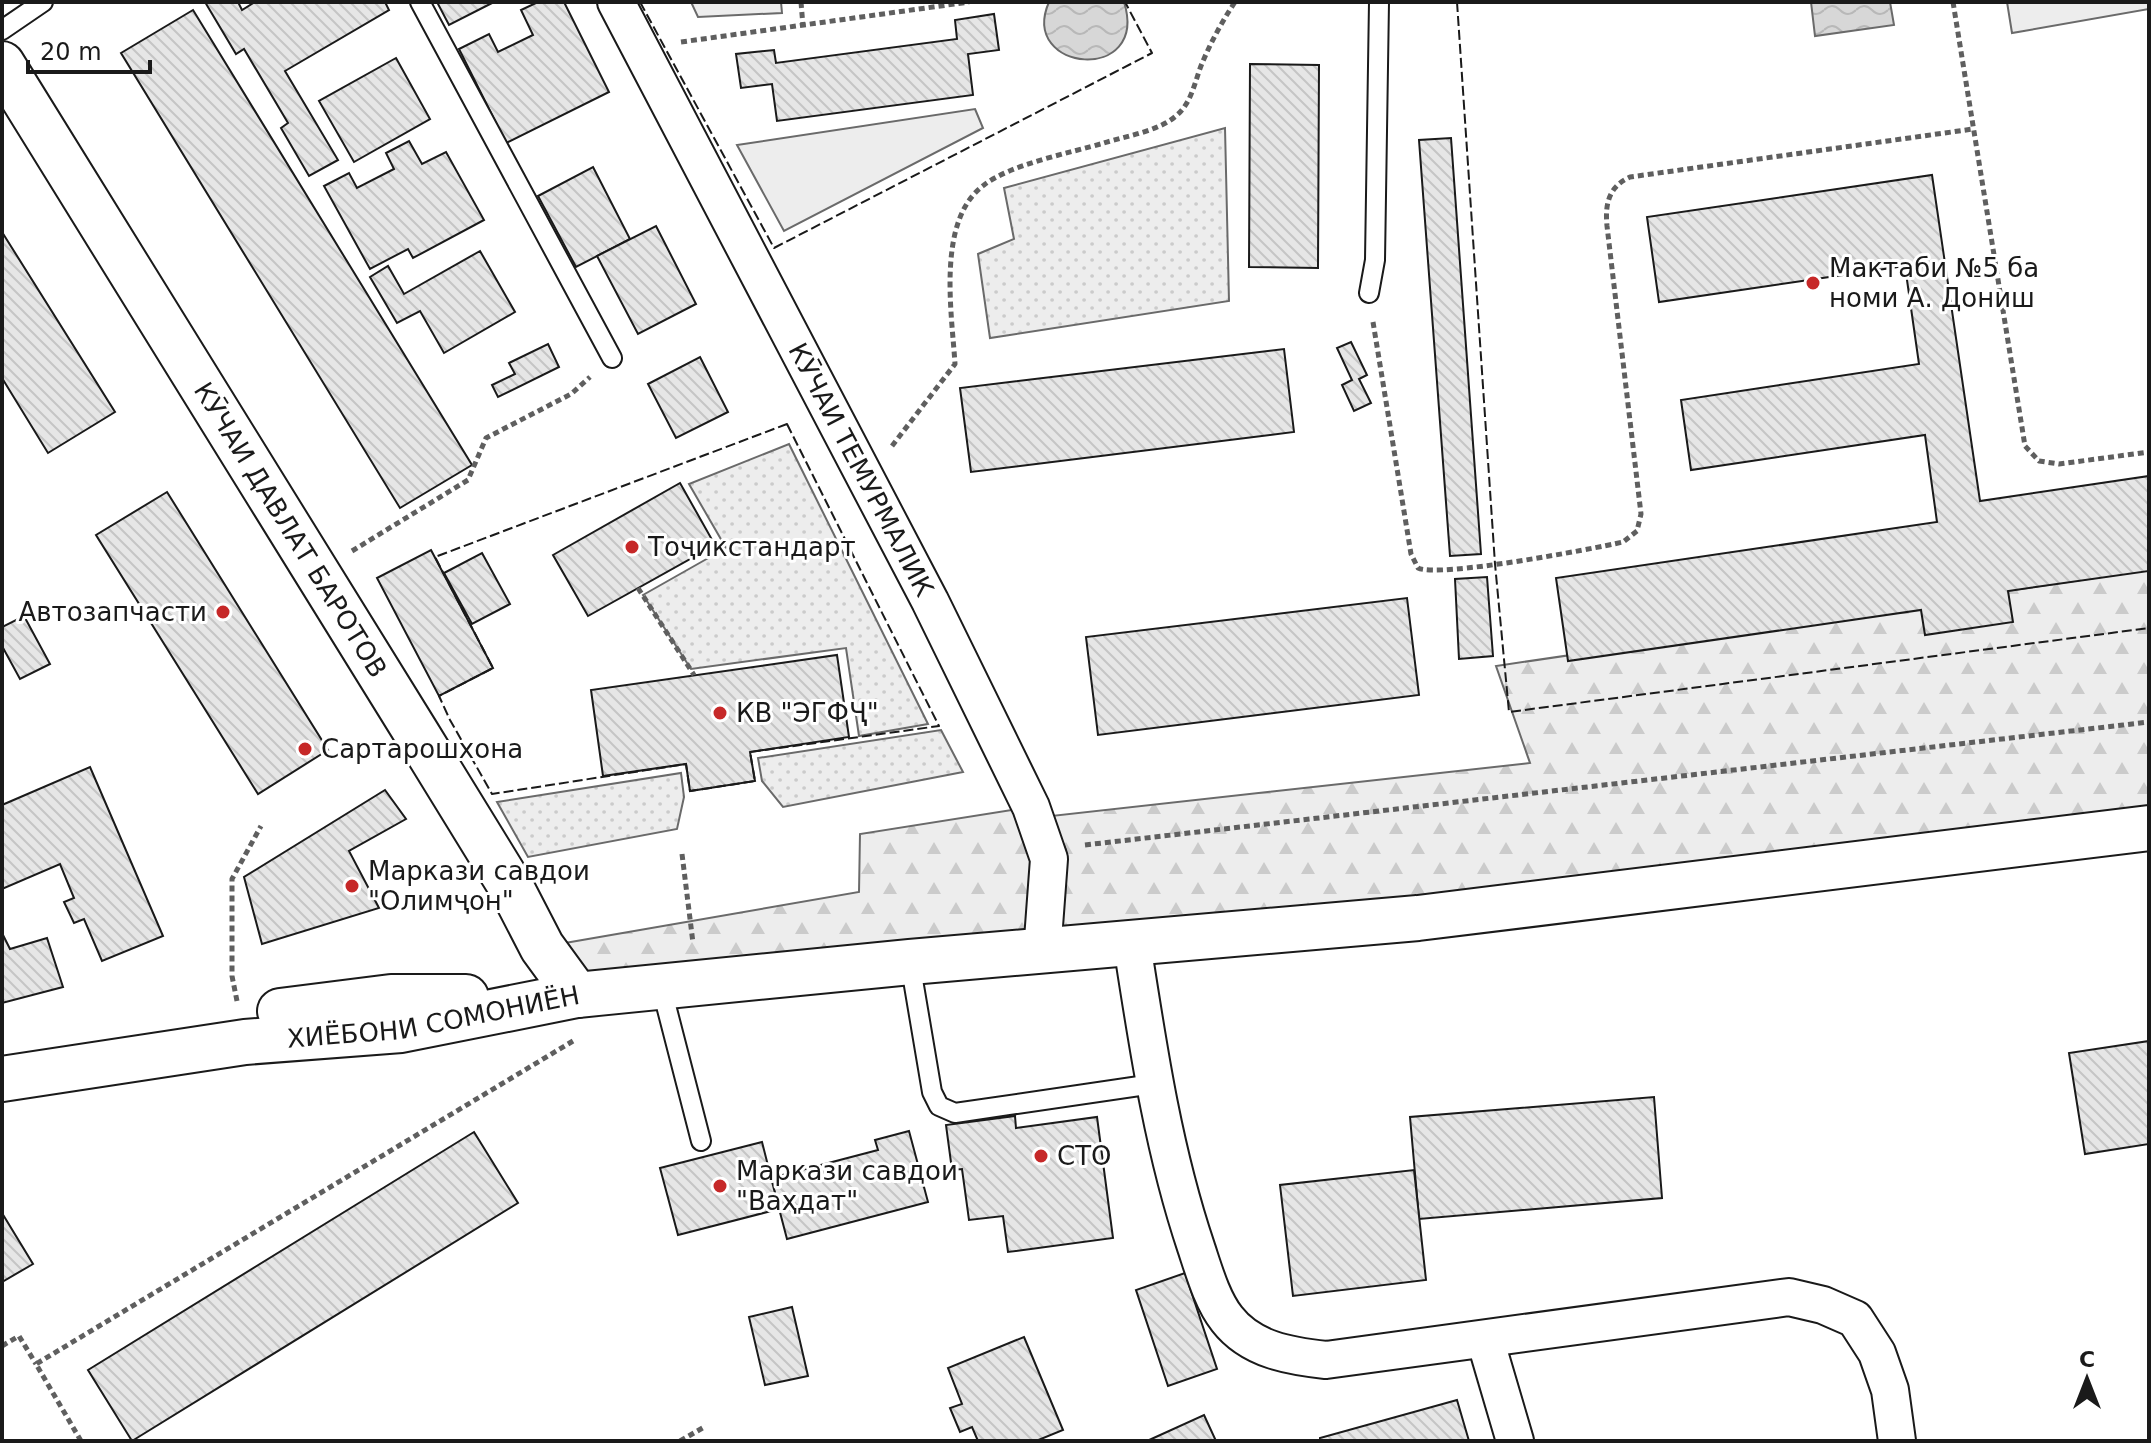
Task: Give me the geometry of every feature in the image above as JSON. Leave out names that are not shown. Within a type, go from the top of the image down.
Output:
[{"type":"main road","name":"КӮЧАИ ДАВЛАТ БАРОТОВ","points":[[2,64],[511,887],[579,1016]]},
{"type":"main road","points":[[579,1016],[680,985],[1418,918],[2149,828]]},
{"type":"main road","name":"ХИЁБОНИ СОМОНИЁН","points":[[2,1051],[391,997],[579,1016]]},
{"type":"main road","name":"ХИЁБОНИ СОМОНИЁН","points":[[2,1079],[245,1042],[579,1016]]},
{"type":"street","name":"КӮЧАИ ТЕМУРМАЛИК","points":[[616,2],[867,478],[1011,766],[1048,849],[1042,953]]},
{"type":"street","points":[[1132,944],[1153,1084],[1184,1211],[1207,1279],[1227,1319],[1252,1341],[1286,1356],[1326,1360],[1789,1297],[1823,1305],[1855,1319],[1877,1353],[1890,1390],[1897,1441]]},
{"type":"street","points":[[1485,1339],[1515,1441]]},
{"type":"lane","points":[[2,30],[43,2]]},
{"type":"lane","points":[[420,2],[612,358]]},
{"type":"lane","points":[[1369,293],[1375,260],[1379,2]]},
{"type":"lane","points":[[910,962],[932,1092],[939,1106],[955,1113],[1153,1084]]},
{"type":"lane","points":[[680,985],[701,1141]]},
{"type":"path","points":[[801,2],[803,26]]},
{"type":"path","points":[[678,43],[969,2]]},
{"type":"path","points":[[867,478],[955,364],[950,266],[956,228],[968,202],[984,185],[1020,168],[1153,128],[1176,116],[1190,99],[1203,61],[1235,2]]},
{"type":"path","points":[[1953,2],[2025,446],[2039,461],[2059,464],[2149,452]]},
{"type":"path","points":[[1369,293],[1411,554],[1418,568],[1433,571],[1495,564],[1623,542],[1637,531],[1641,514],[1607,226],[1607,203],[1613,188],[1630,177],[1973,129]]},
{"type":"path","points":[[317,573],[468,480],[486,438],[571,394],[612,358]]},
{"type":"path","points":[[638,588],[694,675]]},
{"type":"path","points":[[1048,849],[2149,722]]},
{"type":"path","points":[[240,1016],[232,976],[232,879],[261,826]]},
{"type":"path","points":[[680,985],[682,854]]},
{"type":"path","points":[[36,1364],[579,1016]]},
{"type":"path","points":[[2,1346],[19,1336],[81,1441]]},
{"type":"path","points":[[680,1441],[706,1426]]},
{"type":"green space","points":[[691,2],[781,2],[782,13],[698,17]]},
{"type":"green space","points":[[2007,2],[2149,2],[2149,9],[2012,33]]},
{"type":"green space","points":[[975,109],[983,128],[784,231],[737,145]]},
{"type":"green space","points":[[1225,128],[1229,301],[990,338],[978,254],[1014,239],[1004,188]]},
{"type":"green space","points":[[789,444],[928,724],[859,736],[846,648],[691,669],[643,595],[726,548],[689,484]]},
{"type":"green space","points":[[2149,570],[2149,819],[1057,940],[1066,850],[1051,816],[1530,763],[1496,666]]},
{"type":"green space","points":[[941,730],[963,772],[783,807],[762,781],[758,758]]},
{"type":"green space","points":[[681,773],[684,797],[677,829],[528,857],[497,802]]},
{"type":"green space","points":[[1031,807],[1042,953],[577,995],[542,947],[859,892],[860,834]]},
{"type":"water","points":[[1049,2],[1124,2],[1127,28],[1119,47],[1104,57],[1085,59],[1066,55],[1051,43],[1044,26]]},
{"type":"water","points":[[1811,2],[1890,2],[1894,25],[1815,36]]},
{"type":"building","points":[[205,2],[238,2],[242,10],[255,2],[385,2],[389,10],[285,71],[338,160],[309,176],[281,128],[288,123],[244,49],[236,54]]},
{"type":"building","points":[[437,2],[494,2],[449,25]]},
{"type":"building","points":[[538,2],[564,2],[609,92],[506,143],[459,49],[489,34],[498,52],[533,35],[521,10]]},
{"type":"building","points":[[193,10],[472,465],[400,508],[121,53]]},
{"type":"building","points":[[994,14],[999,50],[968,54],[973,95],[777,121],[772,84],[741,88],[736,54],[774,50],[776,63],[957,39],[955,20]]},
{"type":"building","points":[[396,58],[430,119],[354,162],[319,101]]},
{"type":"building","points":[[1250,64],[1319,65],[1318,268],[1249,267]]},
{"type":"building","points":[[1451,138],[1481,554],[1450,556],[1419,140]]},
{"type":"building","points":[[409,141],[422,164],[446,152],[484,220],[413,258],[408,249],[370,269],[324,186],[349,173],[357,188],[394,169],[386,153]]},
{"type":"building","points":[[593,167],[630,239],[576,267],[538,196]]},
{"type":"building","points":[[1932,175],[1980,501],[2149,476],[2149,571],[2008,591],[2013,622],[1925,635],[1921,610],[1568,661],[1556,578],[1937,522],[1925,435],[1691,470],[1681,400],[1919,364],[1905,266],[1659,302],[1647,217]]},
{"type":"building","points":[[656,226],[696,304],[638,334],[597,256]]},
{"type":"building","points":[[2,232],[115,412],[48,453],[2,378]]},
{"type":"building","points":[[480,251],[515,312],[444,353],[420,311],[397,323],[370,277],[388,266],[404,294]]},
{"type":"building","points":[[1351,342],[1367,375],[1359,379],[1371,403],[1354,411],[1342,385],[1352,380],[1337,348]]},
{"type":"building","points":[[548,344],[559,367],[498,397],[492,385],[515,374],[509,363]]},
{"type":"building","points":[[1284,349],[1294,432],[971,472],[960,388]]},
{"type":"building","points":[[700,357],[728,412],[676,438],[648,384]]},
{"type":"building","points":[[680,483],[715,545],[588,616],[553,555]]},
{"type":"building","points":[[167,492],[328,750],[258,794],[96,535]]},
{"type":"building","points":[[431,550],[493,668],[439,696],[377,578]]},
{"type":"building","points":[[482,553],[510,604],[472,624],[444,573]]},
{"type":"building","points":[[1487,577],[1493,656],[1459,659],[1455,579]]},
{"type":"building","points":[[1407,598],[1419,695],[1098,735],[1086,637]]},
{"type":"building","points":[[24,616],[50,664],[20,679],[2,646],[2,627]]},
{"type":"building","name":"КВ \"ЭГФҶ\"","points":[[837,655],[849,737],[750,752],[755,781],[690,791],[686,764],[603,776],[591,690]]},
{"type":"building","points":[[90,767],[163,936],[102,961],[84,919],[74,923],[64,902],[74,898],[60,864],[2,889],[2,805]]},
{"type":"building","points":[[385,790],[406,819],[349,851],[379,908],[262,944],[244,877]]},
{"type":"building","points":[[2,933],[10,949],[47,938],[63,987],[2,1003]]},
{"type":"building","points":[[2149,1041],[2149,1144],[2085,1154],[2069,1053]]},
{"type":"building","points":[[1654,1097],[1662,1198],[1419,1219],[1410,1117]]},
{"type":"building","points":[[1015,1116],[1016,1128],[1097,1117],[1113,1238],[1008,1252],[1003,1216],[969,1220],[962,1169],[952,1170],[946,1125]]},
{"type":"building","points":[[909,1131],[928,1202],[787,1239],[771,1178],[878,1150],[875,1140]]},
{"type":"building","points":[[474,1132],[518,1203],[132,1441],[88,1370]]},
{"type":"building","points":[[762,1142],[779,1209],[678,1235],[660,1168]]},
{"type":"building","points":[[1414,1170],[1426,1280],[1293,1296],[1280,1185]]},
{"type":"building","points":[[2,1213],[33,1264],[2,1282]]},
{"type":"building","points":[[1185,1273],[1217,1369],[1168,1386],[1136,1290]]},
{"type":"building","points":[[792,1307],[808,1376],[765,1385],[749,1317]]},
{"type":"building","points":[[1024,1337],[1063,1430],[1036,1441],[978,1441],[972,1427],[960,1432],[950,1408],[962,1404],[948,1368]]},
{"type":"building","points":[[1457,1400],[1469,1441],[1320,1441],[1320,1438]]},
{"type":"building","points":[[1204,1415],[1216,1441],[1147,1441]]},
{"type":"fence","points":[[640,2],[774,248],[1152,53],[1125,2]]},
{"type":"fence","points":[[1457,2],[1495,564],[1509,712],[2149,628]]},
{"type":"fence","points":[[787,424],[939,726],[750,752],[755,781],[690,791],[686,764],[492,794],[439,696],[493,668],[435,557],[787,424]]},
{"type":"place","name":"Мактаби №5 ба номи А. Дониш","points":[[1813,283]]},
{"type":"place","name":"Тоҷикстандарт","points":[[632,547]]},
{"type":"place","name":"Автозапчасти","points":[[223,612]]},
{"type":"place","name":"КВ \"ЭГФҶ\"","points":[[720,713]]},
{"type":"place","name":"Сартарошхона","points":[[305,749]]},
{"type":"place","name":"Маркази савдои \"Олимҷон\"","points":[[352,886]]},
{"type":"place","name":"СТО","points":[[1041,1156]]},
{"type":"place","name":"Маркази савдои \"Ваҳдат\"","points":[[720,1186]]}]
